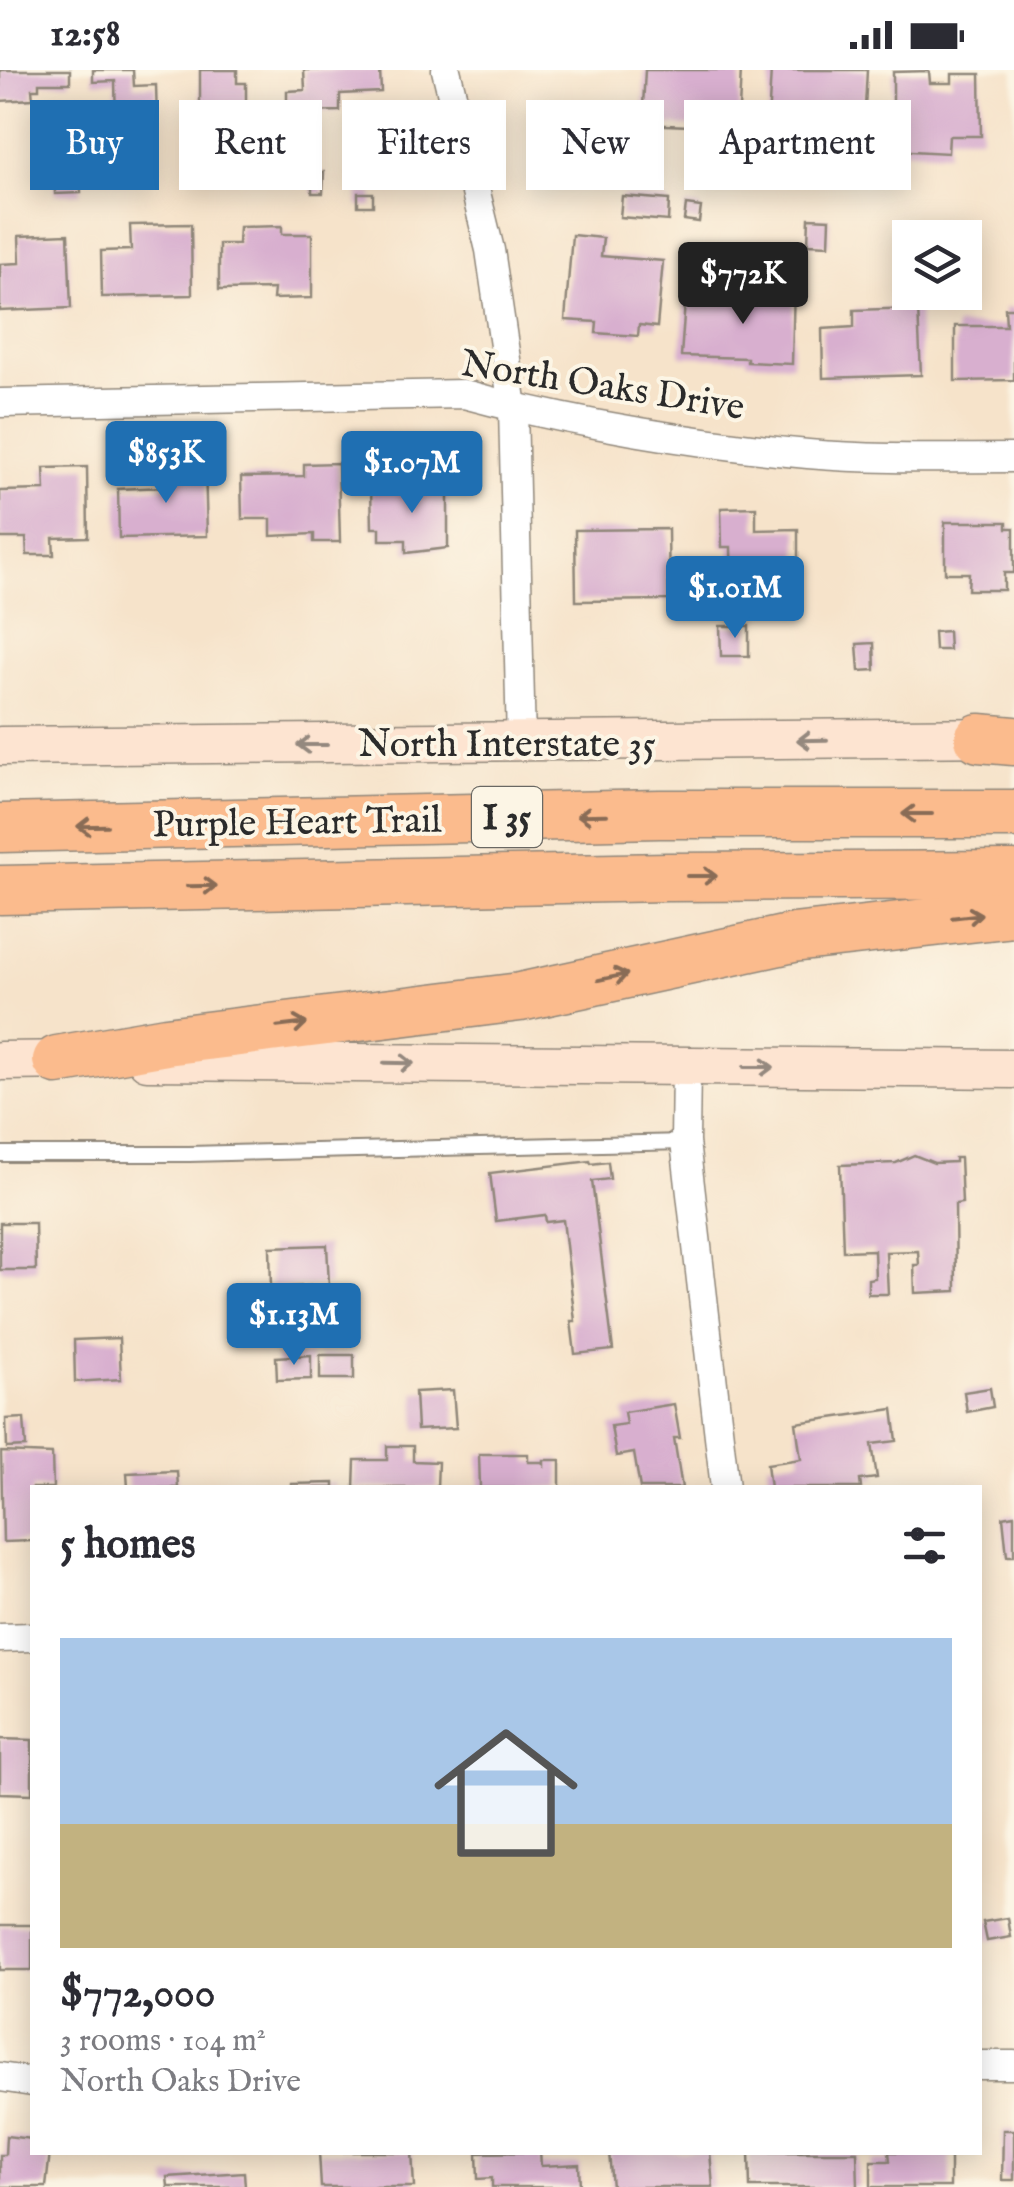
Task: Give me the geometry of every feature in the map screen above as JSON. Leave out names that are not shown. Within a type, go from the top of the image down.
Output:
[{"type":"highway","name":"Purple Heart Trail","points":[[0,828],[660,814],[1014,814]]},
{"type":"highway","name":"Purple Heart Trail","points":[[0,890],[667,876],[1014,874]]},
{"type":"highway","points":[[57,1060],[166,1041],[520,997],[793,938],[1014,913]]},
{"type":"main road","name":"North Interstate 35","points":[[0,746],[1002,739]]},
{"type":"main road","points":[[0,1061],[1014,1068]]},
{"type":"street","points":[[446,70],[490,250],[513,407],[521,744]]},
{"type":"street","name":"North Oaks Drive","points":[[0,403],[464,394],[513,407],[703,440],[810,454],[1014,458]]},
{"type":"street","points":[[686,1066],[685,1142],[725,1485]]},
{"type":"street","points":[[0,1638],[30,1638]]},
{"type":"street","points":[[982,2066],[1014,2065]]},
{"type":"street","points":[[0,2077],[30,2082]]},
{"type":"lane","points":[[0,1154],[189,1154],[685,1142]]},
{"type":"building","points":[[0,70],[70,70],[70,83],[39,83],[39,89],[32,89],[33,99],[0,101]]},
{"type":"building","points":[[93,70],[133,70],[134,86],[156,85],[156,100],[115,100],[115,81],[93,82]]},
{"type":"building","points":[[200,70],[237,70],[237,83],[246,83],[246,100],[200,100]]},
{"type":"building","points":[[304,70],[380,70],[381,92],[340,94],[340,111],[322,112],[322,100],[287,100],[287,91],[305,90]]},
{"type":"building","points":[[645,70],[741,70],[739,100],[684,100],[684,126],[664,125],[664,100],[643,100]]},
{"type":"building","points":[[771,70],[867,70],[865,100],[769,100]]},
{"type":"building","points":[[929,71],[930,83],[952,83],[952,74],[980,74],[981,136],[949,136],[948,153],[911,151],[911,100],[893,100],[893,72]]},
{"type":"building","points":[[55,190],[81,190],[81,193],[55,194]]},
{"type":"building","points":[[358,193],[373,193],[373,206],[358,206]]},
{"type":"building","points":[[622,196],[669,200],[668,221],[620,217]]},
{"type":"building","points":[[686,205],[701,207],[699,222],[684,220]]},
{"type":"building","points":[[809,218],[830,219],[829,245],[808,244]]},
{"type":"building","points":[[191,224],[192,295],[102,297],[101,251],[131,250],[130,225]]},
{"type":"building","points":[[282,226],[282,234],[312,234],[312,298],[273,299],[274,289],[219,290],[219,244],[238,244],[239,227]]},
{"type":"building","points":[[68,234],[71,308],[0,311],[0,264],[20,263],[19,236]]},
{"type":"building","points":[[572,235],[603,238],[601,256],[663,261],[657,327],[639,325],[638,336],[596,333],[597,322],[565,320]]},
{"type":"building","points":[[751,283],[794,285],[792,364],[681,356],[685,302],[750,302]]},
{"type":"building","points":[[1005,308],[1014,308],[1014,380],[955,381],[955,326],[1006,326]]},
{"type":"building","points":[[854,310],[918,310],[921,375],[823,378],[822,329],[854,327]]},
{"type":"building","points":[[338,463],[340,542],[314,542],[314,534],[271,536],[271,519],[242,519],[241,477],[304,476],[304,464]]},
{"type":"building","points":[[205,464],[207,536],[119,538],[118,489],[165,487],[165,465]]},
{"type":"building","points":[[87,467],[88,537],[53,538],[54,555],[27,555],[26,538],[0,538],[0,491],[45,490],[44,468]]},
{"type":"building","points":[[371,487],[448,488],[448,548],[406,553],[406,540],[380,540],[380,528],[372,528]]},
{"type":"building","points":[[756,507],[756,530],[798,529],[798,605],[771,605],[771,597],[732,598],[731,547],[722,547],[721,508]]},
{"type":"building","points":[[945,522],[1007,522],[1007,528],[1014,528],[1014,573],[1004,573],[1004,590],[968,590],[969,573],[945,573]]},
{"type":"building","points":[[668,529],[669,600],[576,601],[575,530]]},
{"type":"building","points":[[720,626],[749,626],[749,656],[721,656]]},
{"type":"building","points":[[948,631],[949,650],[935,650],[934,632]]},
{"type":"building","points":[[874,643],[875,670],[859,671],[857,644]]},
{"type":"building","points":[[914,1155],[934,1163],[960,1158],[962,1203],[955,1204],[956,1291],[915,1293],[918,1251],[886,1252],[888,1294],[868,1294],[868,1279],[875,1278],[874,1250],[843,1251],[840,1165],[896,1163]]},
{"type":"building","points":[[608,1162],[610,1179],[592,1181],[613,1350],[575,1354],[563,1220],[546,1222],[545,1215],[496,1221],[490,1173]]},
{"type":"building","points":[[0,1223],[35,1223],[36,1270],[0,1270]]},
{"type":"building","points":[[327,1245],[329,1285],[271,1288],[270,1247]]},
{"type":"building","points":[[119,1338],[121,1379],[75,1382],[74,1340]]},
{"type":"building","points":[[311,1355],[311,1379],[277,1380],[276,1357]]},
{"type":"building","points":[[320,1355],[354,1355],[354,1379],[320,1379]]},
{"type":"building","points":[[990,1388],[993,1407],[967,1412],[964,1392]]},
{"type":"building","points":[[453,1390],[456,1428],[417,1430],[415,1392]]},
{"type":"building","points":[[674,1404],[680,1438],[674,1438],[682,1485],[639,1485],[634,1453],[616,1456],[611,1426],[626,1424],[624,1412]]},
{"type":"building","points":[[893,1409],[897,1441],[872,1444],[877,1478],[860,1480],[861,1485],[770,1485],[767,1464],[801,1459],[796,1423]]},
{"type":"building","points":[[24,1418],[26,1447],[7,1448],[6,1419]]},
{"type":"building","points":[[387,1446],[413,1446],[413,1461],[438,1462],[437,1485],[354,1485],[355,1460],[387,1460]]},
{"type":"building","points":[[1,1452],[52,1454],[53,1485],[30,1485],[30,1541],[3,1542]]},
{"type":"building","points":[[479,1454],[528,1454],[528,1462],[544,1465],[544,1460],[560,1460],[560,1485],[480,1485]]},
{"type":"building","points":[[177,1471],[178,1485],[128,1485],[127,1473]]},
{"type":"building","points":[[334,1483],[334,1485],[291,1485]]},
{"type":"building","points":[[1014,1515],[1014,1556],[1007,1556],[1003,1517]]},
{"type":"building","points":[[0,1739],[30,1740],[30,1794],[0,1793]]},
{"type":"building","points":[[1008,1918],[1011,1937],[987,1941],[983,1922]]},
{"type":"building","points":[[0,1925],[30,1925],[30,1970],[0,1970]]},
{"type":"building","points":[[1003,2130],[1014,2130],[1014,2180],[1002,2180]]},
{"type":"building","points":[[6,2136],[30,2139],[30,2155],[50,2155],[46,2187],[0,2187],[0,2155],[5,2155]]},
{"type":"building","points":[[319,2155],[412,2155],[414,2187],[321,2187]]},
{"type":"building","points":[[477,2155],[540,2155],[541,2166],[579,2164],[580,2187],[492,2187],[492,2178],[478,2179]]},
{"type":"building","points":[[609,2155],[710,2155],[713,2187],[612,2187]]},
{"type":"building","points":[[749,2155],[857,2155],[858,2187],[750,2187]]},
{"type":"building","points":[[889,2155],[950,2155],[950,2187],[871,2187],[871,2161],[890,2161]]},
{"type":"building","points":[[244,2172],[245,2187],[168,2187],[167,2177]]}]
